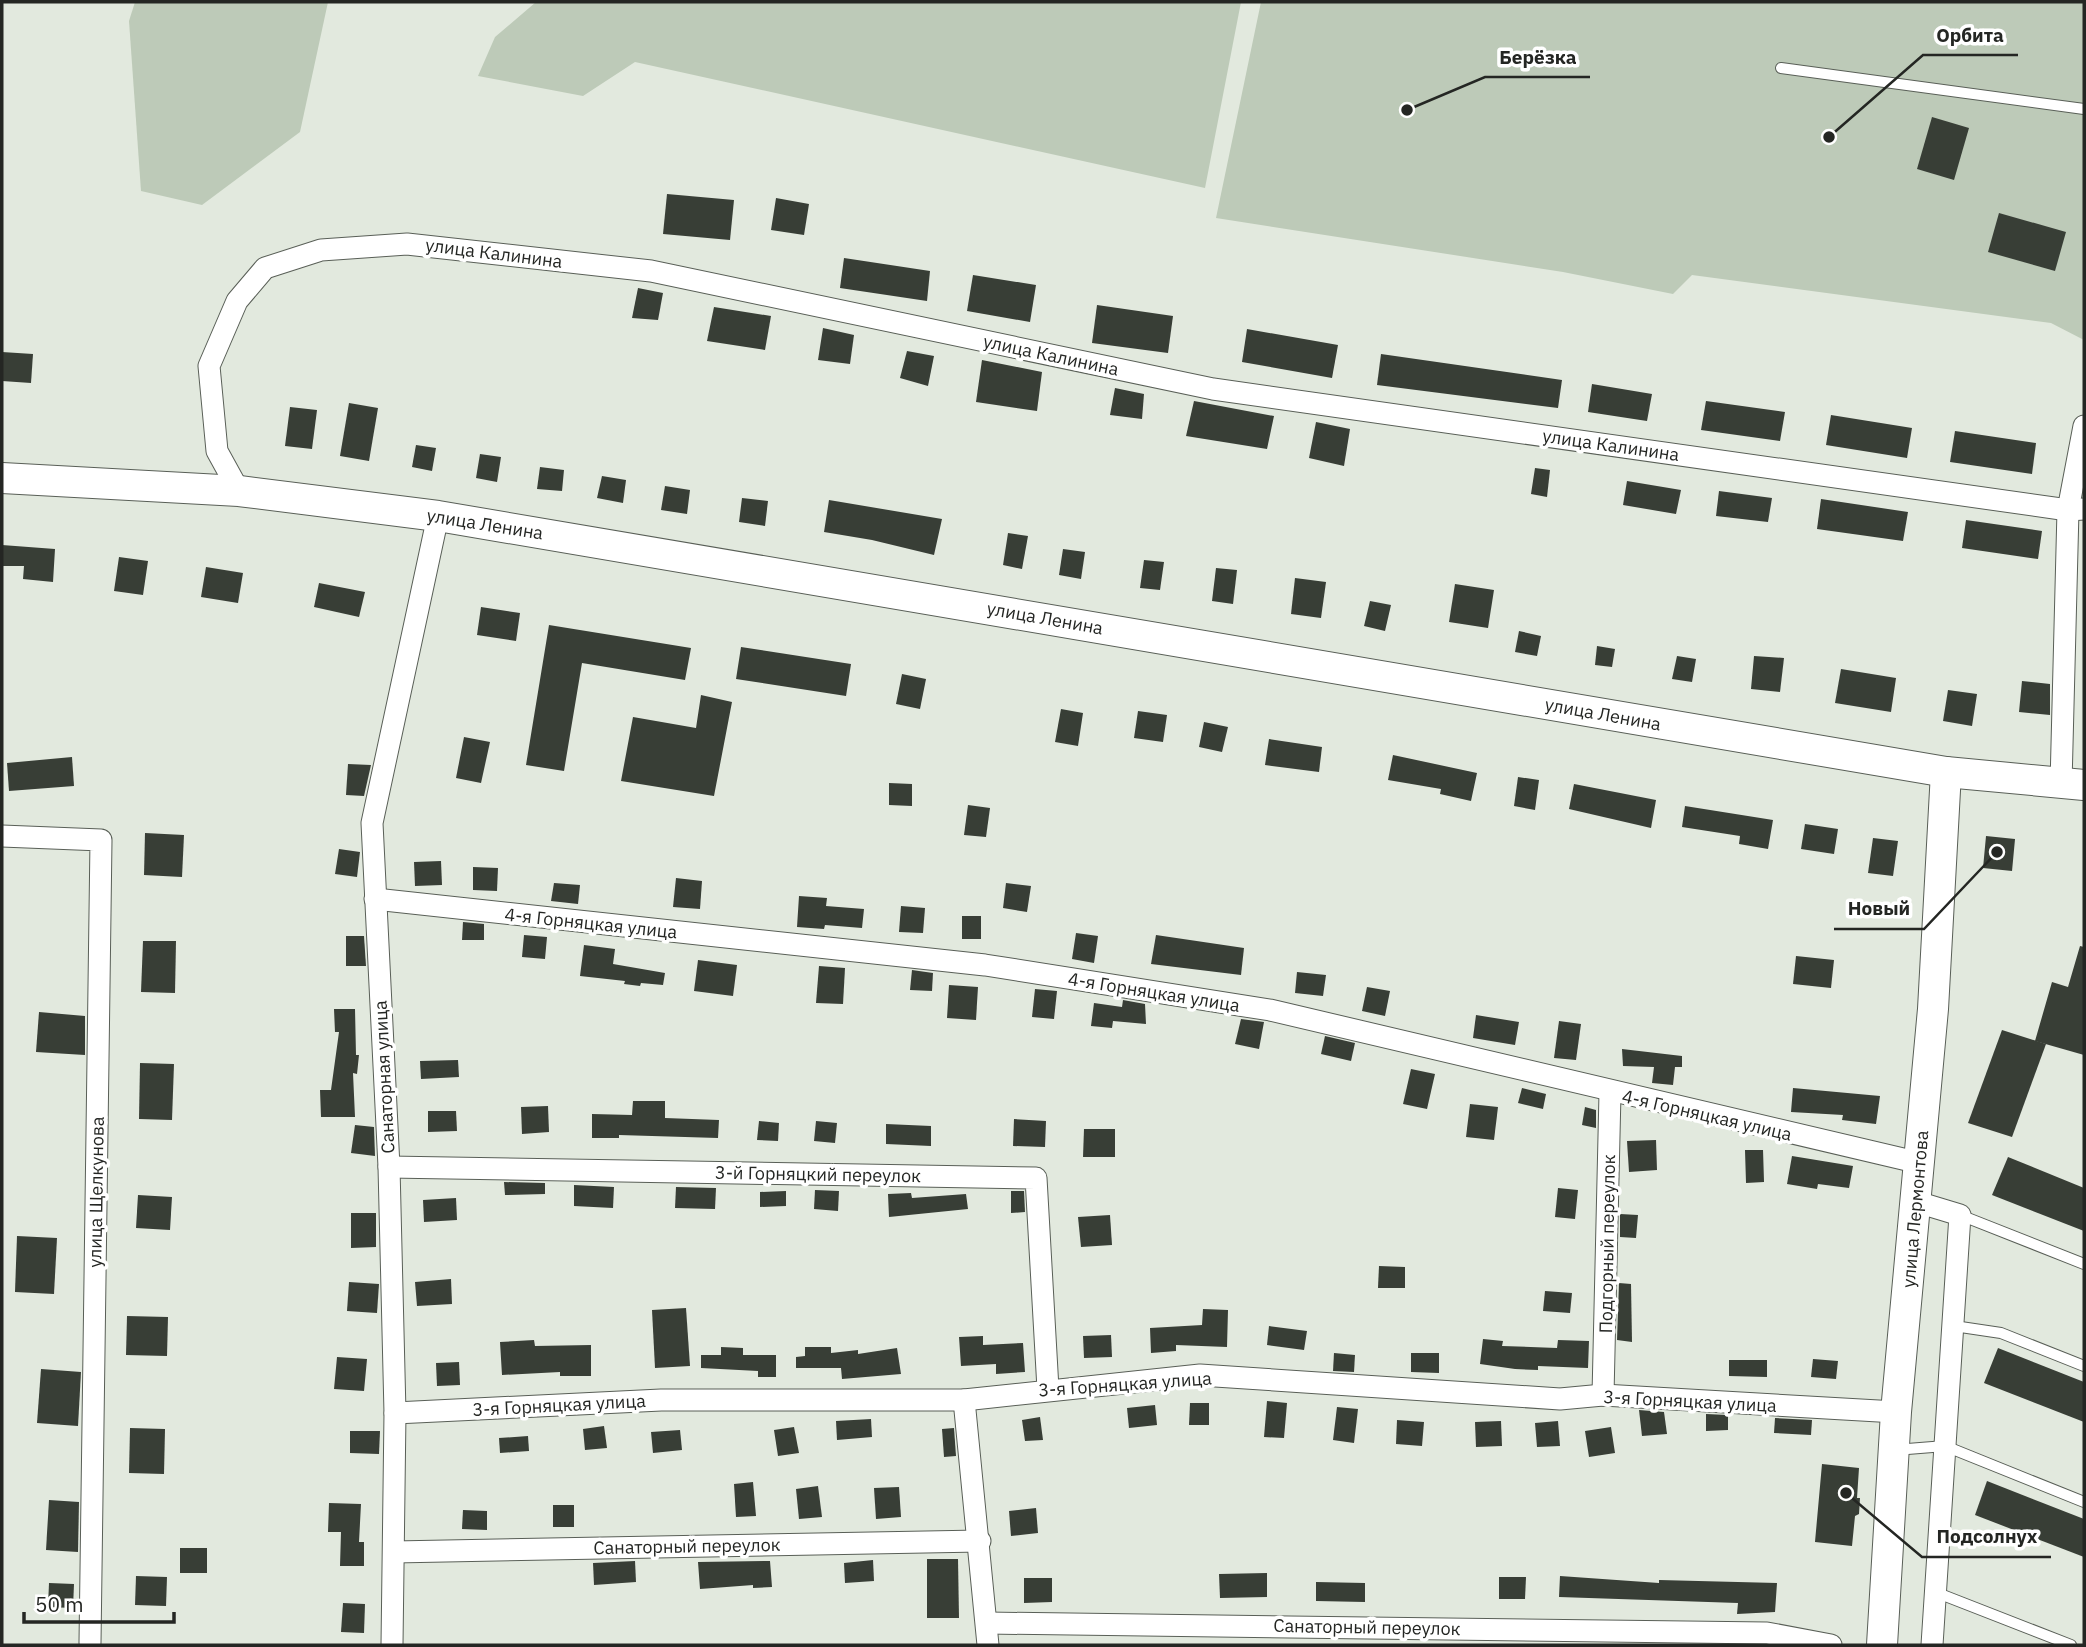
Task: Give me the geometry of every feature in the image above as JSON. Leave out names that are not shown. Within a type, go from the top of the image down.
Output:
[{"type":"main road","name":"улица Ленина","points":[[2,478],[239,491],[438,516],[1947,772],[2073,784]]},
{"type":"main road","name":"улица Лермонтова","points":[[1882,1645],[1896,1412],[1933,1009],[1947,772]]},
{"type":"street","name":"улица Калинина","points":[[239,491],[217,451],[209,366],[237,301],[265,268],[321,250],[407,244],[651,271],[1213,389],[2076,509]]},
{"type":"street","points":[[2073,784],[2076,509],[2084,426]]},
{"type":"street","name":"Санаторная улица","points":[[391,1645],[395,1413],[389,1167],[372,823],[438,516]]},
{"type":"street","name":"улица Щелкунова","points":[[2,836],[101,840],[90,1643]]},
{"type":"street","name":"4-я Горняцкая улица","points":[[375,899],[999,967],[1270,1010],[1610,1093],[1920,1163]]},
{"type":"street","name":"Подгорный переулок","points":[[1603,1395],[1610,1093]]},
{"type":"street","name":"3-й Горняцкий переулок","points":[[389,1167],[1036,1178],[1048,1389]]},
{"type":"street","points":[[1917,1202],[1960,1215],[1931,1645]]},
{"type":"street","name":"3-я Горняцкая улица","points":[[395,1413],[662,1400],[964,1400],[1200,1375],[1560,1399],[1603,1395],[1896,1412]]},
{"type":"street","points":[[964,1400],[980,1541],[988,1645]]},
{"type":"street","name":"Санаторный переулок","points":[[394,1552],[980,1541]]},
{"type":"street","name":"Санаторный переулок","points":[[987,1623],[1767,1633],[1830,1645]]},
{"type":"lane","points":[[1781,68],[2084,109]]},
{"type":"lane","points":[[1960,1215],[2084,1264]]},
{"type":"lane","points":[[1954,1326],[2001,1333],[2084,1366]]},
{"type":"lane","points":[[1895,1450],[1945,1446],[2084,1502]]},
{"type":"lane","points":[[1936,1592],[2071,1645]]},
{"type":"green space","points":[[135,2],[328,2],[300,132],[202,205],[141,191],[129,21]]},
{"type":"green space","points":[[536,2],[1241,2],[1205,188],[635,62],[583,96],[478,76],[495,37]]},
{"type":"green space","points":[[1261,2],[2084,2],[2084,340],[2051,323],[1692,275],[1673,294],[1563,272],[1216,218]]},
{"type":"building","points":[[1932,117],[1969,128],[1954,180],[1917,169]]},
{"type":"building","points":[[667,194],[734,200],[730,240],[663,234]]},
{"type":"building","points":[[776,198],[809,204],[804,235],[771,230]]},
{"type":"building","points":[[1999,213],[2066,232],[2055,271],[1988,252]]},
{"type":"building","points":[[844,258],[930,271],[927,301],[840,288]]},
{"type":"building","points":[[973,275],[1036,285],[1030,322],[967,311]]},
{"type":"building","points":[[638,288],[663,293],[658,320],[632,318]]},
{"type":"building","points":[[1097,305],[1173,316],[1168,353],[1092,343]]},
{"type":"building","points":[[714,307],[771,316],[765,350],[707,341]]},
{"type":"building","points":[[823,328],[854,335],[850,364],[818,360]]},
{"type":"building","points":[[1247,329],[1338,345],[1332,378],[1242,362]]},
{"type":"building","points":[[907,351],[934,356],[928,386],[900,378]]},
{"type":"building","points":[[2,352],[33,354],[31,383],[2,381]]},
{"type":"building","points":[[1381,354],[1562,380],[1558,408],[1377,385]]},
{"type":"building","points":[[982,360],[1042,372],[1037,411],[976,402]]},
{"type":"building","points":[[1592,384],[1652,394],[1647,421],[1588,412]]},
{"type":"building","points":[[1115,388],[1144,394],[1142,419],[1110,415]]},
{"type":"building","points":[[1194,401],[1274,416],[1267,449],[1186,436]]},
{"type":"building","points":[[1706,401],[1785,412],[1780,441],[1701,430]]},
{"type":"building","points":[[349,403],[378,408],[369,461],[340,456]]},
{"type":"building","points":[[290,407],[317,410],[312,449],[285,446]]},
{"type":"building","points":[[1831,415],[1912,428],[1907,458],[1826,445]]},
{"type":"building","points":[[1316,422],[1350,429],[1344,466],[1309,458]]},
{"type":"building","points":[[1955,431],[2036,443],[2032,474],[1950,462]]},
{"type":"building","points":[[416,445],[436,448],[432,471],[412,467]]},
{"type":"building","points":[[480,454],[501,457],[497,482],[476,478]]},
{"type":"building","points":[[540,467],[564,470],[562,491],[537,489]]},
{"type":"building","points":[[1535,468],[1550,470],[1547,497],[1531,494]]},
{"type":"building","points":[[602,476],[626,480],[623,503],[597,498]]},
{"type":"building","points":[[1627,481],[1681,490],[1676,514],[1623,505]]},
{"type":"building","points":[[665,486],[690,490],[687,514],[661,510]]},
{"type":"building","points":[[1719,491],[1772,498],[1768,522],[1716,516]]},
{"type":"building","points":[[742,498],[768,501],[765,526],[739,522]]},
{"type":"building","points":[[1821,499],[1908,512],[1903,541],[1817,529]]},
{"type":"building","points":[[829,500],[942,519],[934,555],[824,532]]},
{"type":"building","points":[[1966,520],[2042,531],[2038,559],[1962,548]]},
{"type":"building","points":[[1008,533],[1028,536],[1022,569],[1003,565]]},
{"type":"building","points":[[2,545],[55,549],[53,582],[23,579],[24,566],[2,566]]},
{"type":"building","points":[[1063,549],[1085,552],[1081,579],[1059,575]]},
{"type":"building","points":[[119,557],[148,561],[143,595],[114,591]]},
{"type":"building","points":[[1144,560],[1164,562],[1160,590],[1140,588]]},
{"type":"building","points":[[206,567],[243,573],[238,603],[201,597]]},
{"type":"building","points":[[1216,568],[1237,570],[1233,604],[1212,601]]},
{"type":"building","points":[[1295,578],[1326,582],[1321,618],[1291,614]]},
{"type":"building","points":[[319,583],[365,592],[359,617],[314,607]]},
{"type":"building","points":[[1455,584],[1494,590],[1488,628],[1449,622]]},
{"type":"building","points":[[1370,601],[1391,605],[1385,631],[1364,626]]},
{"type":"building","points":[[481,607],[520,613],[516,641],[477,635]]},
{"type":"building","points":[[549,625],[691,648],[685,680],[582,663],[564,771],[526,765]]},
{"type":"building","points":[[1519,631],[1541,636],[1537,656],[1515,652]]},
{"type":"building","points":[[1597,646],[1615,649],[1612,667],[1595,665]]},
{"type":"building","points":[[741,647],[851,664],[846,696],[736,679]]},
{"type":"building","points":[[1677,656],[1696,659],[1692,682],[1672,679]]},
{"type":"building","points":[[1754,656],[1784,658],[1780,692],[1751,689]]},
{"type":"building","points":[[1841,669],[1896,678],[1891,712],[1835,703]]},
{"type":"building","points":[[902,674],[926,679],[920,709],[896,704]]},
{"type":"building","points":[[2022,681],[2050,684],[2050,715],[2019,712]]},
{"type":"building","points":[[1948,690],[1977,694],[1972,726],[1943,721]]},
{"type":"building","points":[[701,695],[732,702],[714,796],[621,781],[633,717],[696,728]]},
{"type":"building","points":[[1061,709],[1083,713],[1078,746],[1055,742]]},
{"type":"building","points":[[1138,711],[1167,715],[1163,742],[1134,738]]},
{"type":"building","points":[[1204,722],[1228,727],[1222,752],[1199,747]]},
{"type":"building","points":[[464,737],[490,742],[481,783],[456,778]]},
{"type":"building","points":[[1269,739],[1322,747],[1319,772],[1265,765]]},
{"type":"building","points":[[1393,755],[1477,773],[1471,801],[1440,794],[1441,789],[1388,780]]},
{"type":"building","points":[[72,757],[74,786],[9,791],[7,763]]},
{"type":"building","points":[[348,764],[371,765],[364,796],[346,795]]},
{"type":"building","points":[[1518,777],[1539,780],[1535,810],[1514,806]]},
{"type":"building","points":[[889,783],[912,784],[912,806],[889,805]]},
{"type":"building","points":[[1574,784],[1656,800],[1651,828],[1569,809]]},
{"type":"building","points":[[968,805],[990,808],[986,837],[964,835]]},
{"type":"building","points":[[1685,806],[1773,820],[1768,849],[1739,844],[1740,836],[1682,827]]},
{"type":"building","points":[[1805,824],[1838,829],[1834,854],[1801,849]]},
{"type":"building","points":[[145,833],[184,835],[182,877],[144,875]]},
{"type":"building","points":[[1986,836],[2015,839],[2012,871],[1983,868]]},
{"type":"building","points":[[1873,838],[1898,841],[1893,876],[1868,873]]},
{"type":"building","points":[[339,849],[360,852],[357,877],[335,874]]},
{"type":"building","points":[[441,861],[442,885],[415,886],[414,862]]},
{"type":"building","points":[[473,867],[498,868],[497,891],[473,890]]},
{"type":"building","points":[[676,878],[702,881],[700,909],[673,907]]},
{"type":"building","points":[[554,883],[580,885],[578,904],[551,901]]},
{"type":"building","points":[[1006,883],[1031,886],[1027,912],[1003,908]]},
{"type":"building","points":[[799,896],[827,898],[826,906],[864,909],[862,928],[825,925],[824,929],[797,927]]},
{"type":"building","points":[[901,906],[925,908],[923,933],[899,932]]},
{"type":"building","points":[[962,916],[981,916],[981,939],[962,939]]},
{"type":"building","points":[[463,922],[484,924],[484,940],[462,940]]},
{"type":"building","points":[[1076,933],[1098,936],[1094,963],[1072,959]]},
{"type":"building","points":[[524,935],[547,937],[545,959],[522,957]]},
{"type":"building","points":[[1156,935],[1244,948],[1241,975],[1151,964]]},
{"type":"building","points":[[346,936],[364,936],[366,966],[346,966]]},
{"type":"building","points":[[143,941],[176,941],[175,993],[141,992]]},
{"type":"building","points":[[584,945],[615,949],[613,964],[665,973],[663,985],[641,983],[640,986],[624,984],[625,981],[580,976]]},
{"type":"building","points":[[2080,946],[2084,947],[2084,1055],[2035,1041],[2052,982],[2068,987]]},
{"type":"building","points":[[1796,956],[1834,960],[1831,988],[1793,984]]},
{"type":"building","points":[[698,960],[737,965],[733,996],[694,991]]},
{"type":"building","points":[[819,966],[845,968],[843,1004],[816,1003]]},
{"type":"building","points":[[912,970],[933,973],[932,991],[910,990]]},
{"type":"building","points":[[1297,972],[1326,975],[1323,996],[1295,993]]},
{"type":"building","points":[[949,985],[978,987],[976,1020],[947,1018]]},
{"type":"building","points":[[1367,987],[1390,991],[1385,1016],[1362,1011]]},
{"type":"building","points":[[1035,989],[1057,991],[1054,1019],[1032,1017]]},
{"type":"building","points":[[1123,1000],[1145,1004],[1146,1024],[1113,1021],[1112,1028],[1091,1026],[1094,1003],[1122,1007]]},
{"type":"building","points":[[334,1009],[355,1009],[356,1055],[359,1055],[357,1074],[353,1073],[355,1117],[321,1117],[320,1090],[331,1090],[339,1032],[335,1032]]},
{"type":"building","points":[[39,1012],[85,1016],[85,1055],[36,1052]]},
{"type":"building","points":[[1476,1015],[1519,1022],[1515,1045],[1473,1038]]},
{"type":"building","points":[[1241,1019],[1264,1022],[1259,1049],[1235,1044]]},
{"type":"building","points":[[1559,1021],[1581,1024],[1576,1060],[1554,1058]]},
{"type":"building","points":[[2002,1030],[2046,1044],[2012,1137],[1968,1123]]},
{"type":"building","points":[[1325,1036],[1355,1043],[1351,1061],[1321,1054]]},
{"type":"building","points":[[1622,1049],[1682,1056],[1682,1067],[1675,1067],[1673,1085],[1652,1083],[1654,1067],[1623,1066]]},
{"type":"building","points":[[458,1060],[459,1077],[421,1079],[420,1061]]},
{"type":"building","points":[[140,1063],[174,1064],[172,1120],[139,1119]]},
{"type":"building","points":[[1411,1069],[1435,1074],[1427,1109],[1403,1104]]},
{"type":"building","points":[[1522,1088],[1546,1094],[1543,1109],[1518,1103]]},
{"type":"building","points":[[1793,1088],[1880,1096],[1876,1124],[1842,1120],[1843,1115],[1791,1112]]},
{"type":"building","points":[[633,1101],[665,1101],[665,1118],[719,1120],[718,1138],[619,1135],[619,1138],[592,1138],[592,1114],[632,1115]]},
{"type":"building","points":[[1470,1104],[1498,1107],[1494,1140],[1466,1137]]},
{"type":"building","points":[[548,1106],[549,1132],[522,1134],[521,1107]]},
{"type":"building","points":[[1585,1107],[1596,1110],[1596,1128],[1582,1125]]},
{"type":"building","points":[[428,1111],[456,1111],[457,1131],[428,1132]]},
{"type":"building","points":[[1014,1119],[1046,1121],[1045,1147],[1013,1146]]},
{"type":"building","points":[[759,1121],[779,1123],[778,1141],[757,1140]]},
{"type":"building","points":[[816,1121],[837,1123],[835,1143],[814,1141]]},
{"type":"building","points":[[886,1124],[931,1126],[931,1146],[886,1144]]},
{"type":"building","points":[[355,1125],[374,1127],[375,1156],[351,1153]]},
{"type":"building","points":[[1084,1129],[1115,1129],[1115,1157],[1083,1157]]},
{"type":"building","points":[[1656,1140],[1657,1170],[1629,1172],[1627,1141]]},
{"type":"building","points":[[1745,1150],[1763,1150],[1764,1182],[1746,1183]]},
{"type":"building","points":[[1792,1156],[1853,1166],[1849,1188],[1818,1184],[1817,1189],[1787,1184]]},
{"type":"building","points":[[2008,1157],[2084,1188],[2084,1231],[1992,1195]]},
{"type":"building","points":[[504,1182],[545,1183],[545,1194],[505,1195]]},
{"type":"building","points":[[574,1185],[614,1187],[613,1208],[574,1206]]},
{"type":"building","points":[[676,1187],[716,1188],[715,1209],[675,1208]]},
{"type":"building","points":[[1558,1188],[1578,1190],[1575,1219],[1555,1217]]},
{"type":"building","points":[[815,1190],[839,1191],[838,1211],[814,1209]]},
{"type":"building","points":[[786,1191],[786,1206],[760,1207],[760,1192]]},
{"type":"building","points":[[1011,1191],[1024,1191],[1025,1212],[1011,1213]]},
{"type":"building","points":[[911,1193],[912,1198],[966,1194],[968,1209],[889,1217],[888,1194]]},
{"type":"building","points":[[138,1195],[172,1197],[170,1230],[136,1228]]},
{"type":"building","points":[[456,1198],[457,1220],[424,1222],[423,1200]]},
{"type":"building","points":[[351,1213],[376,1213],[376,1247],[351,1248]]},
{"type":"building","points":[[1620,1214],[1638,1215],[1636,1238],[1620,1237]]},
{"type":"building","points":[[1110,1215],[1112,1245],[1081,1247],[1078,1217]]},
{"type":"building","points":[[17,1236],[57,1238],[54,1294],[15,1292]]},
{"type":"building","points":[[1379,1266],[1405,1267],[1405,1288],[1378,1288]]},
{"type":"building","points":[[451,1279],[452,1304],[417,1306],[415,1282]]},
{"type":"building","points":[[349,1282],[379,1284],[377,1313],[347,1311]]},
{"type":"building","points":[[1619,1283],[1631,1284],[1632,1342],[1617,1340]]},
{"type":"building","points":[[1545,1291],[1572,1293],[1570,1313],[1543,1311]]},
{"type":"building","points":[[686,1308],[690,1366],[655,1368],[652,1310]]},
{"type":"building","points":[[1203,1309],[1228,1310],[1227,1347],[1176,1345],[1176,1351],[1151,1353],[1150,1328],[1202,1325]]},
{"type":"building","points":[[127,1316],[168,1317],[167,1356],[126,1355]]},
{"type":"building","points":[[1269,1326],[1307,1331],[1304,1350],[1267,1345]]},
{"type":"building","points":[[1111,1335],[1112,1357],[1084,1358],[1083,1336]]},
{"type":"building","points":[[983,1336],[983,1345],[1023,1343],[1025,1372],[996,1374],[996,1364],[961,1366],[959,1337]]},
{"type":"building","points":[[1483,1339],[1503,1341],[1502,1346],[1557,1348],[1558,1340],[1589,1341],[1588,1368],[1538,1366],[1538,1370],[1480,1364]]},
{"type":"building","points":[[534,1340],[535,1346],[591,1345],[591,1376],[560,1376],[560,1372],[502,1375],[500,1342]]},
{"type":"building","points":[[721,1347],[743,1348],[743,1355],[776,1355],[776,1377],[758,1377],[758,1371],[701,1368],[701,1355],[721,1355]]},
{"type":"building","points":[[805,1347],[831,1347],[831,1353],[858,1350],[858,1354],[897,1348],[901,1374],[842,1379],[841,1368],[796,1368],[796,1357],[805,1356]]},
{"type":"building","points":[[1998,1348],[2084,1382],[2084,1422],[1984,1383]]},
{"type":"building","points":[[1334,1353],[1355,1355],[1354,1372],[1333,1371]]},
{"type":"building","points":[[1411,1353],[1439,1353],[1439,1373],[1411,1372]]},
{"type":"building","points":[[337,1357],[367,1359],[364,1391],[334,1389]]},
{"type":"building","points":[[1813,1359],[1838,1361],[1836,1379],[1811,1377]]},
{"type":"building","points":[[1729,1360],[1767,1360],[1767,1377],[1729,1376]]},
{"type":"building","points":[[459,1362],[460,1385],[437,1386],[436,1363]]},
{"type":"building","points":[[41,1369],[81,1372],[78,1426],[37,1423]]},
{"type":"building","points":[[1267,1401],[1287,1403],[1284,1438],[1264,1437]]},
{"type":"building","points":[[1190,1403],[1209,1403],[1209,1425],[1189,1425]]},
{"type":"building","points":[[1155,1405],[1157,1425],[1129,1428],[1127,1408]]},
{"type":"building","points":[[1337,1407],[1358,1409],[1354,1443],[1333,1440]]},
{"type":"building","points":[[1639,1410],[1664,1412],[1667,1434],[1642,1436]]},
{"type":"building","points":[[1706,1414],[1728,1415],[1728,1430],[1706,1431]]},
{"type":"building","points":[[1040,1417],[1043,1440],[1025,1441],[1022,1420]]},
{"type":"building","points":[[1775,1418],[1812,1420],[1811,1435],[1774,1433]]},
{"type":"building","points":[[871,1419],[872,1437],[837,1440],[836,1421]]},
{"type":"building","points":[[1397,1420],[1424,1422],[1422,1446],[1396,1444]]},
{"type":"building","points":[[1501,1421],[1502,1446],[1476,1447],[1475,1422]]},
{"type":"building","points":[[1558,1421],[1560,1446],[1537,1447],[1535,1423]]},
{"type":"building","points":[[604,1426],[607,1448],[585,1450],[583,1429]]},
{"type":"building","points":[[794,1427],[799,1453],[778,1456],[774,1430]]},
{"type":"building","points":[[1611,1427],[1615,1453],[1589,1457],[1585,1431]]},
{"type":"building","points":[[130,1428],[165,1429],[164,1474],[129,1473]]},
{"type":"building","points":[[954,1428],[956,1456],[944,1457],[942,1429]]},
{"type":"building","points":[[680,1430],[682,1450],[653,1453],[651,1432]]},
{"type":"building","points":[[350,1431],[380,1431],[379,1454],[350,1453]]},
{"type":"building","points":[[528,1436],[529,1451],[500,1453],[499,1438]]},
{"type":"building","points":[[1822,1464],[1859,1468],[1859,1514],[1855,1516],[1852,1546],[1815,1542]]},
{"type":"building","points":[[1987,1481],[2084,1519],[2084,1557],[1975,1515]]},
{"type":"building","points":[[753,1482],[756,1516],[736,1517],[734,1484]]},
{"type":"building","points":[[818,1486],[822,1517],[799,1519],[796,1489]]},
{"type":"building","points":[[899,1487],[901,1517],[876,1519],[874,1488]]},
{"type":"building","points":[[49,1500],[79,1502],[78,1552],[46,1550]]},
{"type":"building","points":[[329,1503],[361,1504],[359,1542],[364,1542],[364,1566],[340,1566],[341,1532],[328,1532]]},
{"type":"building","points":[[553,1505],[574,1505],[574,1527],[553,1527]]},
{"type":"building","points":[[1036,1508],[1038,1533],[1011,1536],[1009,1511]]},
{"type":"building","points":[[463,1510],[487,1511],[487,1530],[462,1529]]},
{"type":"building","points":[[180,1548],[207,1548],[207,1573],[180,1573]]},
{"type":"building","points":[[927,1559],[958,1559],[959,1618],[927,1618]]},
{"type":"building","points":[[873,1560],[874,1581],[845,1583],[844,1563]]},
{"type":"building","points":[[635,1561],[636,1582],[594,1585],[593,1563]]},
{"type":"building","points":[[770,1561],[772,1587],[753,1588],[753,1585],[700,1589],[698,1562]]},
{"type":"building","points":[[1267,1573],[1267,1597],[1220,1598],[1219,1574]]},
{"type":"building","points":[[136,1576],[167,1577],[166,1606],[135,1605]]},
{"type":"building","points":[[1560,1576],[1659,1583],[1659,1580],[1777,1583],[1775,1612],[1737,1614],[1738,1603],[1559,1597]]},
{"type":"building","points":[[1499,1577],[1526,1577],[1525,1599],[1499,1599]]},
{"type":"building","points":[[1024,1578],[1052,1578],[1052,1602],[1024,1603]]},
{"type":"building","points":[[1316,1582],[1365,1583],[1365,1602],[1316,1601]]},
{"type":"building","points":[[49,1583],[74,1584],[73,1608],[48,1607]]},
{"type":"building","points":[[343,1603],[365,1604],[364,1633],[341,1632]]},
{"type":"place","name":"Берёзка","points":[[1407,110]]},
{"type":"place","name":"Орбита","points":[[1829,137]]},
{"type":"place","name":"Новый","points":[[1997,852]]},
{"type":"place","name":"Подсолнух","points":[[1846,1493]]}]
